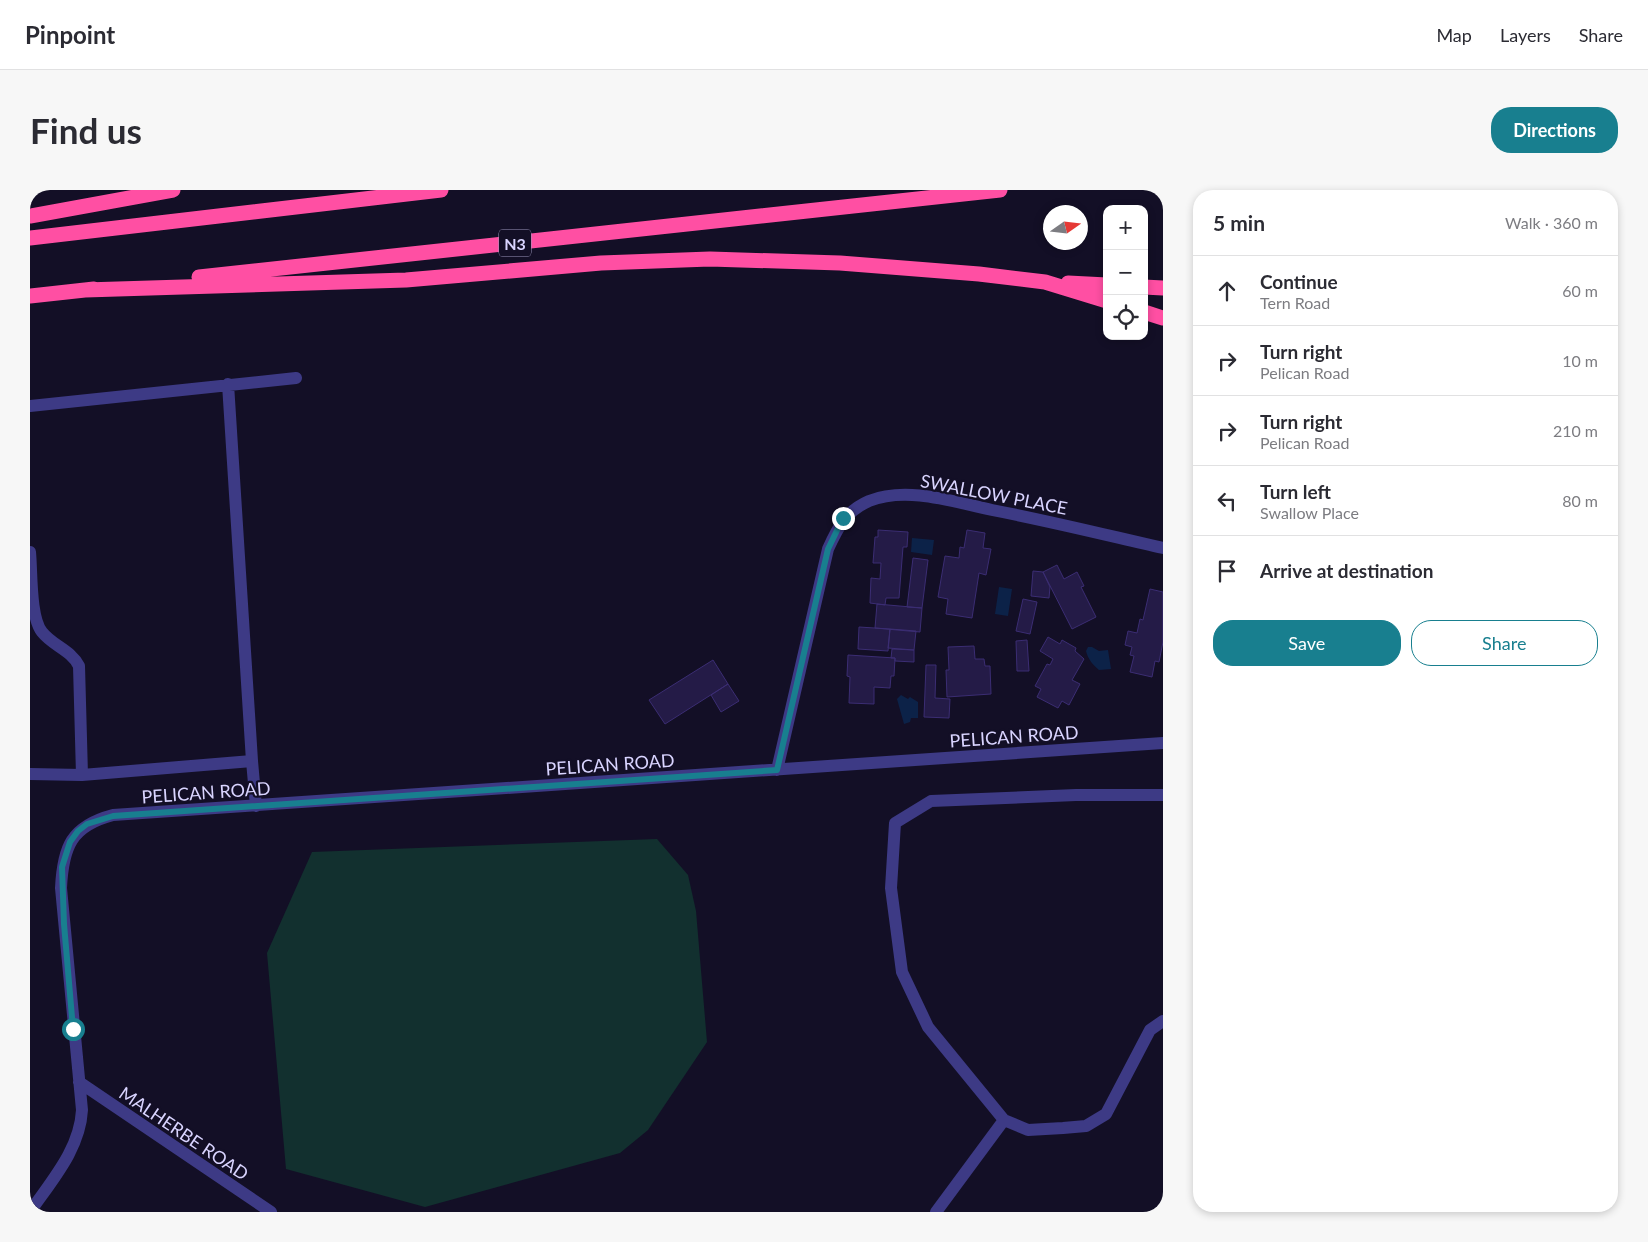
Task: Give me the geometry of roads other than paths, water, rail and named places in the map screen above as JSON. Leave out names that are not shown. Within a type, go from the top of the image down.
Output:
[{"type":"highway","points":[[30,216],[173,190]]},
{"type":"highway","points":[[30,238],[440,190]]},
{"type":"highway","name":"N3","points":[[30,296],[1000,190]]},
{"type":"highway","points":[[85,290],[406,280],[601,263],[710,259],[899,266],[1045,282],[1103,285]]},
{"type":"highway","points":[[1045,282],[1103,300]]},
{"type":"highway","points":[[1148,287],[1163,288]]},
{"type":"highway","points":[[1148,313],[1163,318]]},
{"type":"street","points":[[30,406],[296,378]]},
{"type":"street","points":[[228,384],[256,806]]},
{"type":"street","name":"SWALLOW PLACE","points":[[777,770],[828,549],[843,518],[856,508],[883,497],[923,496],[1052,522],[1163,548]]},
{"type":"street","points":[[30,552],[34,611],[38,627],[42,633],[75,658],[79,666],[82,774]]},
{"type":"street","name":"PELICAN ROAD","points":[[79,1082],[61,888],[62,867],[70,842],[78,831],[87,824],[113,816],[1163,742]]},
{"type":"street","points":[[30,774],[82,774],[252,761]]},
{"type":"street","points":[[1163,795],[1076,795],[931,802],[895,823],[891,888],[902,972],[928,1027],[1004,1120],[1028,1130],[1063,1128],[1086,1126],[1106,1114],[1150,1030],[1163,1021]]},
{"type":"street","points":[[30,1212],[76,1142],[81,1126],[79,1082]]},
{"type":"street","name":"MALHERBE ROAD","points":[[79,1082],[270,1212]]},
{"type":"street","points":[[936,1212],[1004,1120]]},
{"type":"water","points":[[912,538],[934,540],[932,555],[911,552]]},
{"type":"water","points":[[999,587],[1012,589],[1008,616],[995,614]]},
{"type":"water","points":[[1088,647],[1099,651],[1108,650],[1111,669],[1099,670],[1091,662],[1087,654]]},
{"type":"water","points":[[901,695],[908,699],[910,697],[918,702],[918,718],[911,718],[910,722],[904,724],[897,699]]}]
